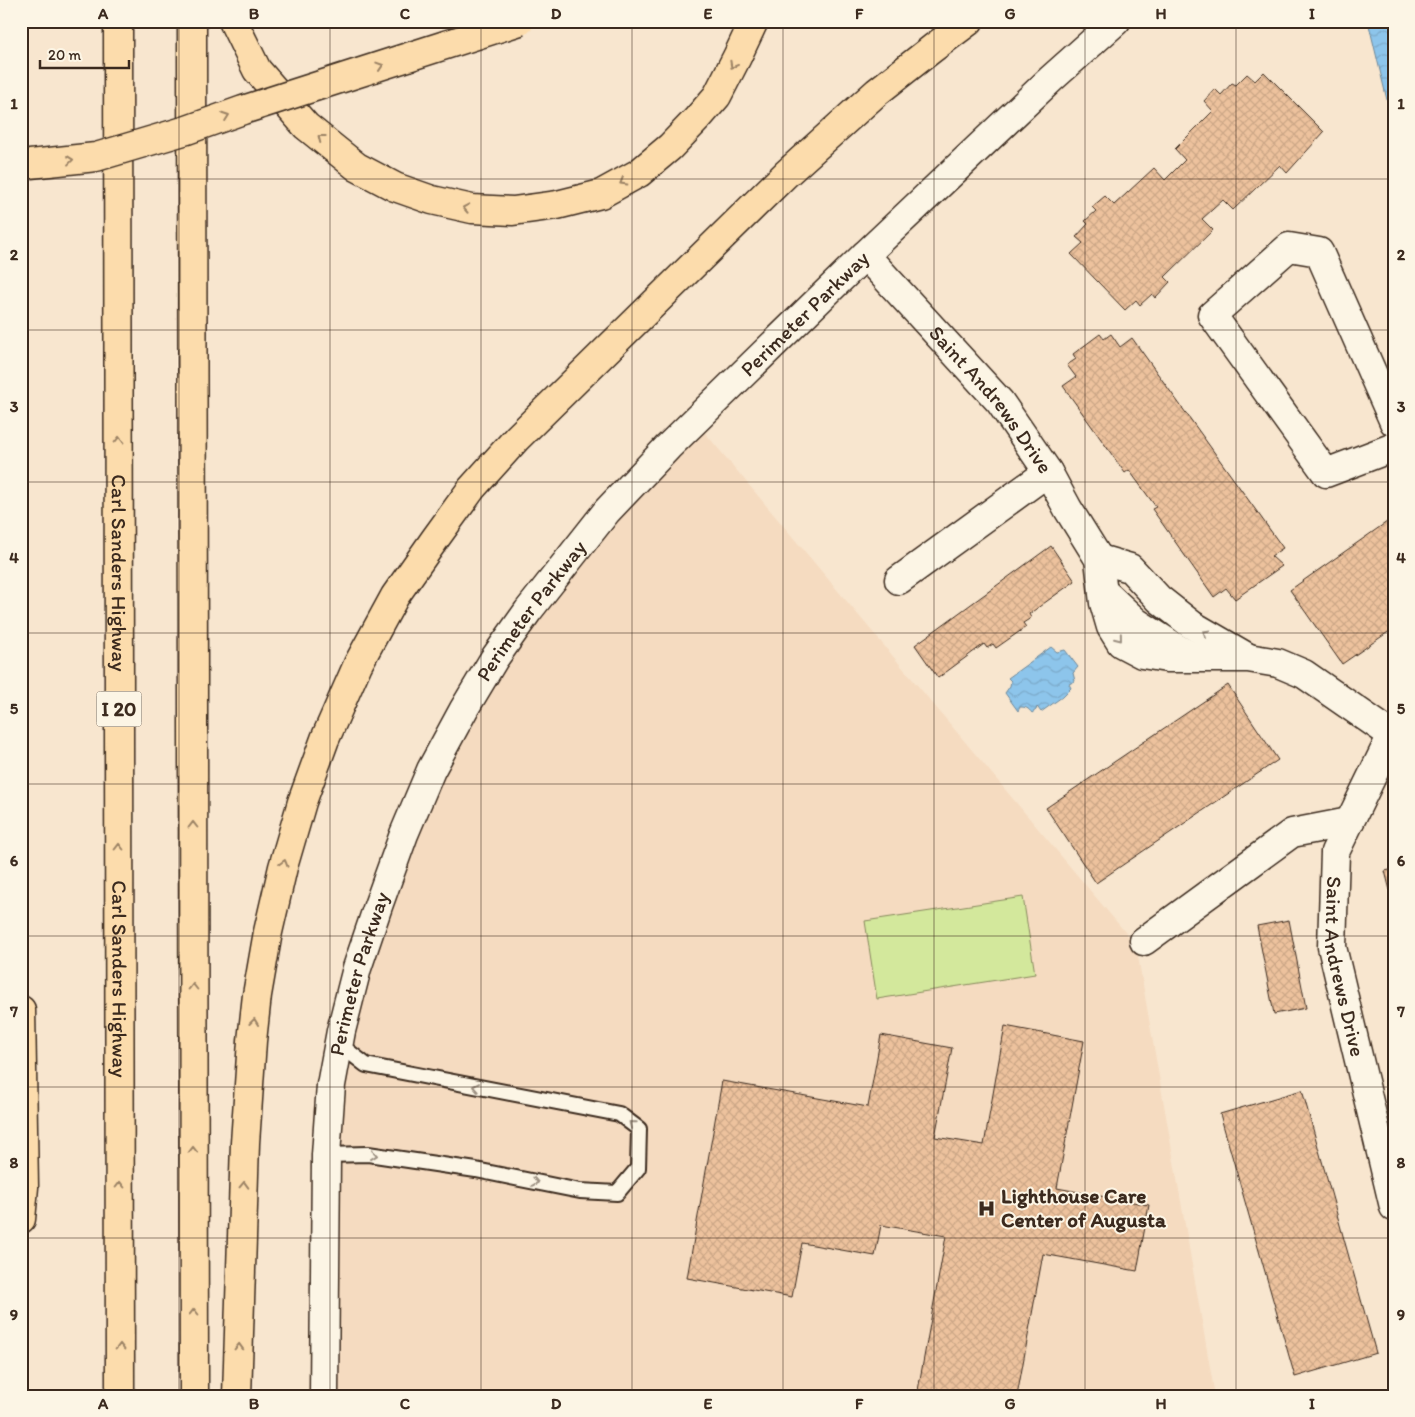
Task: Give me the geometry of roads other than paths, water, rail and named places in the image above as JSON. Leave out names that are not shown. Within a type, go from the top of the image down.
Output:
[{"type":"highway","name":"Carl Sanders Highway","points":[[118,21],[120,1396]]},
{"type":"highway","points":[[192,21],[194,1396]]},
{"type":"highway","points":[[233,21],[257,70],[306,126],[357,167],[395,187],[432,200],[472,210],[513,211],[557,205],[601,194],[639,173],[670,147],[716,96],[738,58],[754,21]]},
{"type":"highway","points":[[21,165],[96,157],[187,130],[243,110],[520,21]]},
{"type":"highway","points":[[237,1396],[245,1143],[257,995],[268,932],[283,867],[302,802],[325,739],[363,656],[395,596],[435,539],[472,488],[517,438],[786,174],[877,92],[969,21]]},
{"type":"highway","points":[[21,1010],[24,1188],[21,1220]]},
{"type":"street","name":"Perimeter Parkway","points":[[324,1396],[326,1155],[331,1085],[339,1044],[358,968],[404,834],[431,770],[464,709],[494,660],[528,611],[607,511],[668,447],[865,255],[1051,79],[1116,21]]},
{"type":"street","points":[[1394,422],[1319,252],[1289,247],[1212,316],[1326,473],[1394,447]]},
{"type":"street","name":"Saint Andrews Drive","points":[[865,255],[1000,402],[1048,472],[1099,559],[1104,603],[1111,627],[1121,643],[1142,654],[1155,646],[1167,658],[1248,658],[1278,662],[1304,674],[1393,735],[1335,852],[1332,948],[1394,1207]]},
{"type":"street","points":[[899,580],[1048,472]]},
{"type":"street","name":"Saint Andrews Drive","points":[[1099,559],[1130,568],[1159,599],[1192,626],[1248,658]]},
{"type":"street","points":[[1155,646],[1181,617]]},
{"type":"street","points":[[1144,941],[1292,834],[1349,822]]},
{"type":"lane","points":[[326,1155],[368,1154],[476,1170],[580,1191],[617,1193],[638,1168],[639,1129],[619,1114],[366,1065],[339,1044]]},
{"type":"water","points":[[1368,21],[1394,21],[1394,129]]},
{"type":"water","points":[[1051,647],[1057,652],[1065,650],[1078,667],[1073,673],[1075,681],[1069,684],[1071,688],[1062,697],[1041,712],[1037,707],[1032,713],[1024,707],[1020,707],[1018,711],[1005,693],[1011,681],[1008,678]]},
{"type":"place","name":"Lighthouse Care Center of Augusta","points":[[987,1208]]}]
